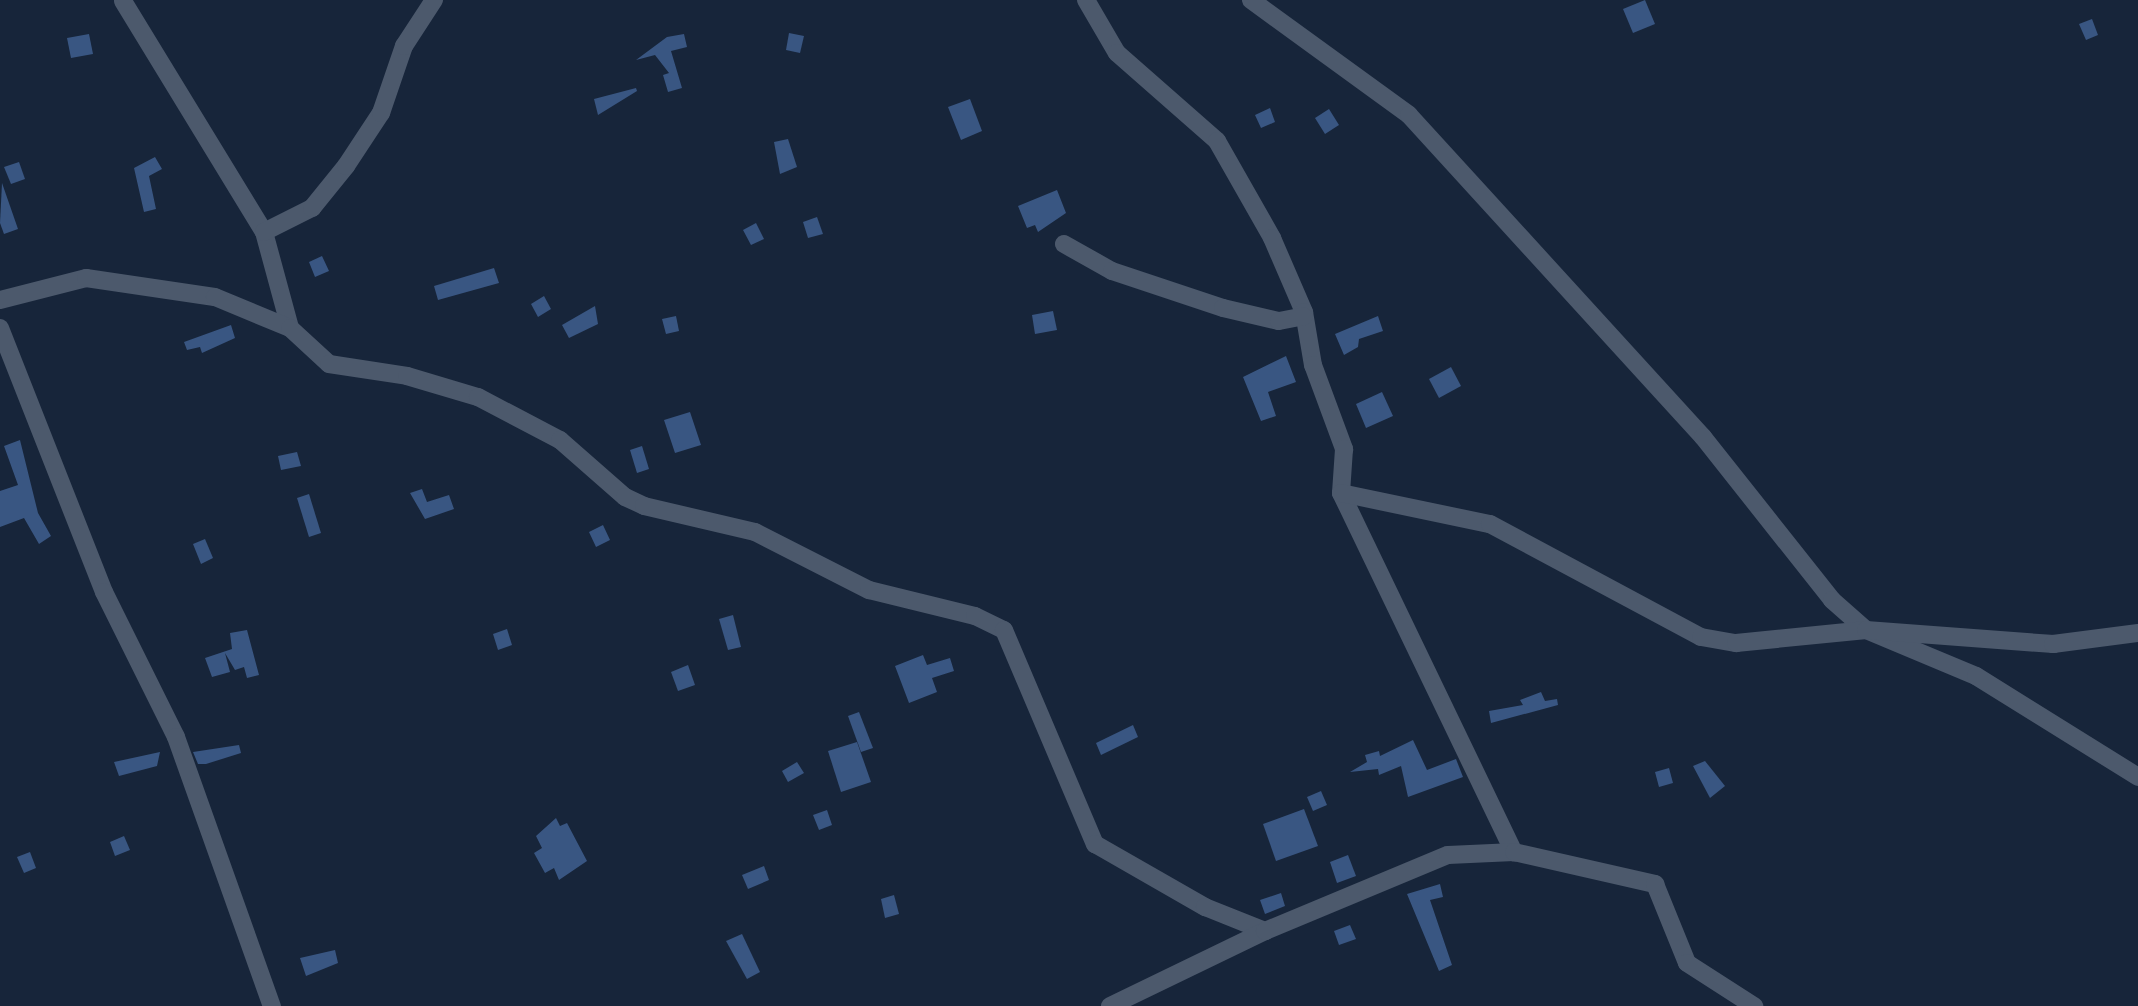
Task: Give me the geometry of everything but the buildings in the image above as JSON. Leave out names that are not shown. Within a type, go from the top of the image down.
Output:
[{"type":"street","points":[[264,232],[312,208],[346,166],[381,113],[404,46],[434,0]]},
{"type":"street","points":[[1086,0],[1117,53],[1197,117],[1234,163],[1304,316],[1313,365],[1344,449],[1340,493],[1514,852]]},
{"type":"street","points":[[1251,0],[1409,115],[1703,437],[1832,600],[1866,631],[1976,676],[2138,776]]},
{"type":"street","points":[[123,1],[264,232],[290,328]]},
{"type":"street","points":[[1064,244],[1112,271],[1223,308],[1279,321],[1304,316]]},
{"type":"street","points":[[0,300],[86,278],[215,297],[290,328],[329,363],[407,376],[478,397],[560,440],[625,497],[644,506],[755,532],[869,590],[975,616],[1004,630],[1095,844],[1205,907],[1265,931]]},
{"type":"street","points":[[0,328],[104,592],[176,737],[272,1006]]},
{"type":"street","points":[[1340,493],[1490,524],[1701,637],[1736,643],[1866,631],[2053,644],[2138,633]]},
{"type":"street","points":[[1110,1006],[1265,931],[1448,855],[1514,852],[1655,884],[1687,964],[1754,1006]]}]
